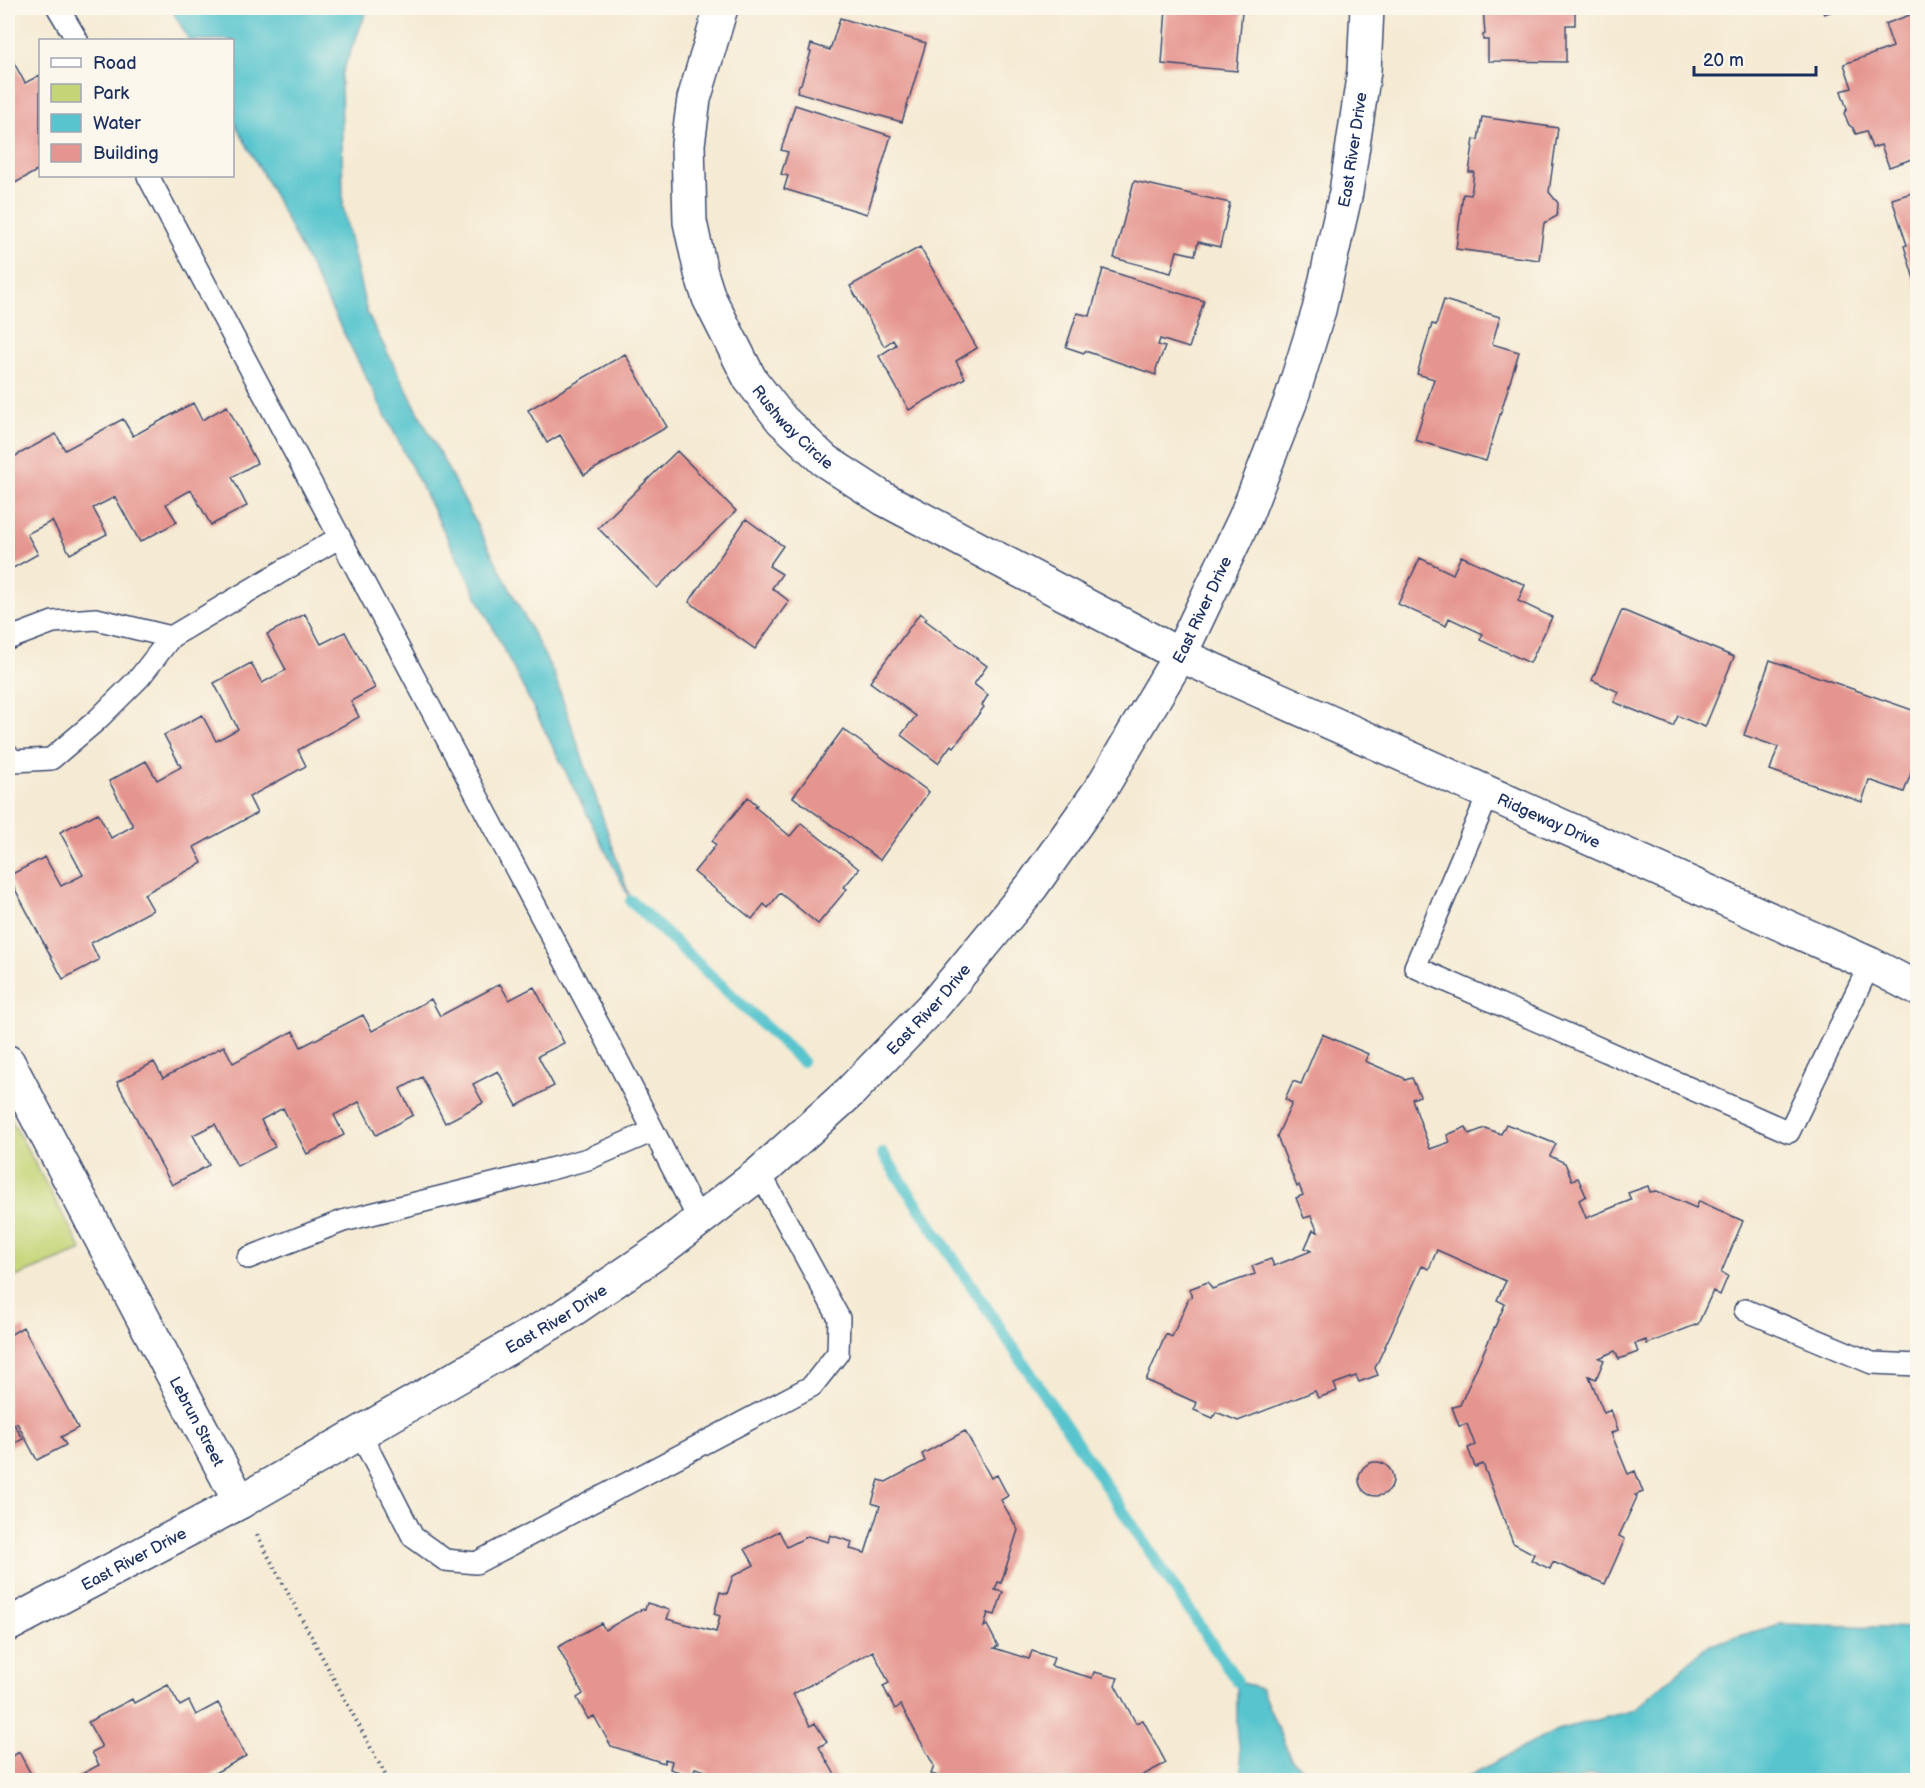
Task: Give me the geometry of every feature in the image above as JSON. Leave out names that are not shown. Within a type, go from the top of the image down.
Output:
[{"type":"street","name":"Rushway Circle","points":[[721,8],[694,99],[688,144],[690,222],[709,298],[750,379],[782,420],[824,460],[884,499],[1180,655]]},
{"type":"street","name":"East River Drive","points":[[8,1624],[240,1502],[562,1317],[663,1248],[760,1173],[850,1092],[935,1004],[1032,886],[1102,787],[1180,655],[1245,518],[1290,403],[1319,310],[1346,192],[1364,71],[1367,8]]},
{"type":"street","name":"Ridgeway Drive","points":[[1180,655],[1870,964],[1917,989]]},
{"type":"street","name":"Lebrun Street","points":[[8,1062],[240,1502]]},
{"type":"lane","points":[[58,8],[76,39]]},
{"type":"lane","points":[[149,177],[699,1220]]},
{"type":"lane","points":[[8,755],[14,761],[51,759],[97,720],[126,691],[171,637],[339,537]]},
{"type":"lane","points":[[8,639],[53,622],[96,619],[171,637]]},
{"type":"lane","points":[[1489,793],[1415,967],[1790,1132],[1870,964]]},
{"type":"lane","points":[[248,1258],[343,1221],[588,1159],[653,1131]]},
{"type":"lane","points":[[360,1433],[413,1537],[445,1560],[476,1563],[812,1386],[837,1353],[838,1318],[760,1173]]},
{"type":"lane","points":[[1745,1310],[1872,1363],[1917,1365]]},
{"type":"path","points":[[240,1502],[388,1780]]},
{"type":"green space","points":[[8,1114],[82,1250],[8,1280]]},
{"type":"water","points":[[171,8],[368,8],[341,75],[343,207],[367,313],[554,674],[631,901],[271,189],[234,122],[234,39],[188,39]]},
{"type":"water","points":[[1779,1624],[1917,1628],[1917,1780],[1647,1780],[1633,1773],[1590,1775],[1576,1780],[1461,1780],[1557,1730],[1635,1710],[1707,1646]]},
{"type":"water","points":[[1237,1681],[1261,1689],[1291,1759],[1317,1780],[1243,1780],[1237,1725]]},
{"type":"building","points":[[1166,8],[1254,8],[1254,12],[1242,11],[1237,71],[1162,64]]},
{"type":"building","points":[[1483,8],[1575,8],[1575,25],[1566,25],[1566,62],[1488,61],[1488,40],[1483,40],[1485,34]]},
{"type":"building","points":[[1821,8],[1842,8],[1824,14]]},
{"type":"building","points":[[1918,12],[1918,157],[1889,167],[1881,145],[1872,148],[1866,131],[1856,134],[1849,125],[1844,113],[1847,109],[1841,91],[1852,88],[1844,64],[1893,47],[1885,24]]},
{"type":"building","points":[[840,18],[926,43],[902,122],[797,92],[811,52],[809,51],[811,44],[830,50]]},
{"type":"building","points":[[8,52],[25,83],[39,76],[39,170],[8,187]]},
{"type":"building","points":[[795,105],[891,136],[867,214],[784,189],[788,176],[781,174],[788,152],[781,150]]},
{"type":"building","points":[[1482,117],[1558,128],[1549,192],[1558,203],[1557,216],[1544,223],[1539,260],[1456,249],[1463,194],[1471,195],[1474,172],[1469,172],[1474,139],[1478,140]]},
{"type":"building","points":[[1134,181],[1230,203],[1220,247],[1198,242],[1195,255],[1177,251],[1171,273],[1114,258]]},
{"type":"building","points":[[1918,191],[1917,289],[1904,246],[1907,245],[1892,199]]},
{"type":"building","points":[[920,247],[977,348],[956,361],[965,378],[909,410],[879,356],[896,345],[893,340],[884,346],[850,286]]},
{"type":"building","points":[[1103,269],[1204,301],[1189,348],[1160,339],[1158,345],[1165,347],[1156,369],[1156,375],[1085,351],[1084,353],[1066,347],[1077,313],[1090,316]]},
{"type":"building","points":[[1444,300],[1500,317],[1492,344],[1519,352],[1486,461],[1415,440],[1434,379],[1417,374],[1432,324],[1436,325]]},
{"type":"building","points":[[625,354],[667,427],[584,475],[560,435],[547,443],[528,410]]},
{"type":"building","points":[[193,403],[202,420],[227,406],[257,463],[232,477],[247,506],[211,525],[191,490],[166,504],[177,522],[140,542],[115,497],[93,508],[107,534],[70,554],[52,521],[27,534],[38,554],[8,571],[8,460],[56,434],[65,450],[123,419],[133,436]]},
{"type":"building","points":[[677,451],[736,511],[657,588],[598,528]]},
{"type":"building","points":[[746,519],[783,546],[769,566],[782,574],[772,588],[789,601],[755,649],[689,602]]},
{"type":"building","points":[[1461,556],[1525,585],[1518,601],[1552,617],[1530,663],[1480,640],[1483,634],[1449,618],[1446,626],[1398,604],[1420,558],[1453,574]]},
{"type":"building","points":[[1622,610],[1734,657],[1705,727],[1678,716],[1673,726],[1614,702],[1619,692],[1592,680]]},
{"type":"building","points":[[920,613],[927,618],[925,620],[987,666],[974,684],[988,695],[982,705],[984,707],[954,747],[951,745],[938,763],[901,735],[916,716],[870,682]]},
{"type":"building","points":[[305,614],[321,644],[345,632],[375,688],[351,701],[359,717],[298,750],[306,766],[249,797],[257,813],[194,847],[202,863],[144,894],[153,910],[91,943],[99,960],[63,979],[8,876],[45,857],[61,886],[83,875],[60,832],[98,813],[111,838],[133,826],[109,781],[146,761],[157,780],[181,767],[164,735],[202,715],[216,741],[238,729],[214,683],[251,663],[262,683],[286,670],[267,634]]},
{"type":"building","points":[[1770,660],[1918,712],[1918,754],[1904,792],[1869,780],[1862,802],[1770,770],[1778,747],[1744,735]]},
{"type":"building","points":[[843,729],[929,792],[880,860],[793,797]]},
{"type":"building","points":[[748,797],[757,805],[755,807],[790,836],[801,823],[859,869],[844,887],[847,889],[818,924],[780,893],[768,908],[764,904],[752,919],[694,872],[716,845],[712,841]]},
{"type":"building","points":[[500,984],[509,1000],[534,987],[564,1043],[538,1056],[554,1086],[517,1106],[498,1071],[473,1084],[483,1103],[445,1123],[422,1077],[400,1089],[413,1115],[376,1135],[359,1102],[334,1115],[344,1135],[307,1154],[283,1108],[261,1120],[275,1147],[237,1166],[215,1124],[193,1135],[209,1165],[172,1185],[117,1082],[154,1062],[163,1078],[224,1046],[233,1063],[293,1031],[301,1047],[363,1015],[372,1031],[431,999],[440,1016]]},
{"type":"building","points":[[1322,1034],[1368,1054],[1365,1061],[1405,1080],[1412,1078],[1420,1096],[1412,1099],[1430,1149],[1450,1142],[1447,1135],[1466,1127],[1469,1134],[1485,1128],[1501,1134],[1506,1124],[1556,1144],[1550,1156],[1565,1163],[1572,1180],[1578,1178],[1586,1196],[1579,1200],[1586,1218],[1631,1200],[1628,1193],[1648,1186],[1650,1192],[1657,1191],[1696,1208],[1699,1201],[1743,1221],[1721,1273],[1728,1276],[1720,1295],[1713,1291],[1698,1324],[1647,1344],[1646,1340],[1635,1344],[1638,1352],[1619,1359],[1615,1351],[1599,1358],[1604,1360],[1596,1379],[1589,1376],[1604,1413],[1611,1410],[1618,1430],[1611,1433],[1628,1474],[1635,1471],[1643,1492],[1635,1495],[1637,1497],[1619,1536],[1625,1539],[1605,1584],[1553,1562],[1550,1569],[1531,1560],[1534,1554],[1513,1543],[1483,1464],[1475,1467],[1468,1448],[1475,1445],[1467,1424],[1459,1426],[1452,1407],[1460,1405],[1505,1304],[1497,1300],[1506,1281],[1437,1250],[1429,1269],[1422,1266],[1375,1368],[1378,1375],[1359,1382],[1356,1376],[1334,1384],[1337,1391],[1318,1398],[1315,1391],[1238,1421],[1216,1412],[1213,1418],[1194,1410],[1197,1403],[1146,1380],[1166,1334],[1172,1337],[1189,1298],[1192,1296],[1189,1289],[1208,1282],[1212,1289],[1255,1274],[1252,1266],[1271,1259],[1274,1266],[1311,1251],[1305,1248],[1313,1230],[1318,1232],[1311,1216],[1304,1218],[1296,1198],[1303,1195],[1299,1185],[1297,1187],[1277,1136],[1292,1103],[1285,1099],[1293,1081],[1301,1084]]},
{"type":"building","points":[[23,1327],[78,1428],[61,1437],[66,1445],[37,1460],[17,1423],[14,1424],[23,1439],[8,1447],[8,1336]]},
{"type":"building","points":[[965,1431],[991,1478],[997,1475],[1008,1496],[1001,1500],[1018,1530],[1001,1583],[998,1582],[995,1590],[1003,1592],[995,1615],[988,1613],[984,1627],[987,1625],[998,1646],[994,1648],[1029,1659],[1032,1651],[1054,1658],[1051,1666],[1092,1678],[1094,1672],[1118,1678],[1115,1685],[1136,1723],[1143,1720],[1166,1763],[1134,1780],[976,1780],[957,1775],[955,1780],[952,1780],[931,1774],[934,1766],[901,1705],[895,1709],[883,1686],[889,1683],[873,1651],[793,1694],[810,1726],[815,1723],[827,1742],[819,1747],[838,1780],[709,1780],[706,1774],[709,1772],[695,1768],[693,1776],[670,1769],[672,1761],[665,1759],[664,1763],[611,1746],[594,1716],[588,1719],[577,1698],[583,1694],[558,1647],[601,1623],[605,1630],[642,1609],[645,1610],[647,1603],[670,1610],[667,1619],[716,1632],[720,1616],[714,1614],[720,1592],[727,1594],[733,1576],[754,1565],[745,1549],[779,1531],[787,1547],[808,1536],[828,1542],[830,1535],[852,1542],[850,1549],[865,1553],[880,1506],[872,1503],[879,1480],[886,1482],[925,1461],[922,1454]]},
{"type":"building","points":[[1376,1462],[1388,1467],[1393,1479],[1388,1491],[1376,1496],[1364,1491],[1359,1479],[1364,1467]]},
{"type":"building","points":[[168,1685],[180,1706],[189,1701],[196,1715],[218,1703],[246,1756],[202,1780],[78,1780],[76,1777],[99,1765],[92,1752],[102,1747],[88,1722],[132,1699],[134,1703]]},
{"type":"building","points":[[19,1752],[34,1780],[8,1780],[8,1759]]},
{"type":"waterway","points":[[631,901],[802,1061]]},
{"type":"waterway","points":[[883,1154],[1237,1681]]}]
